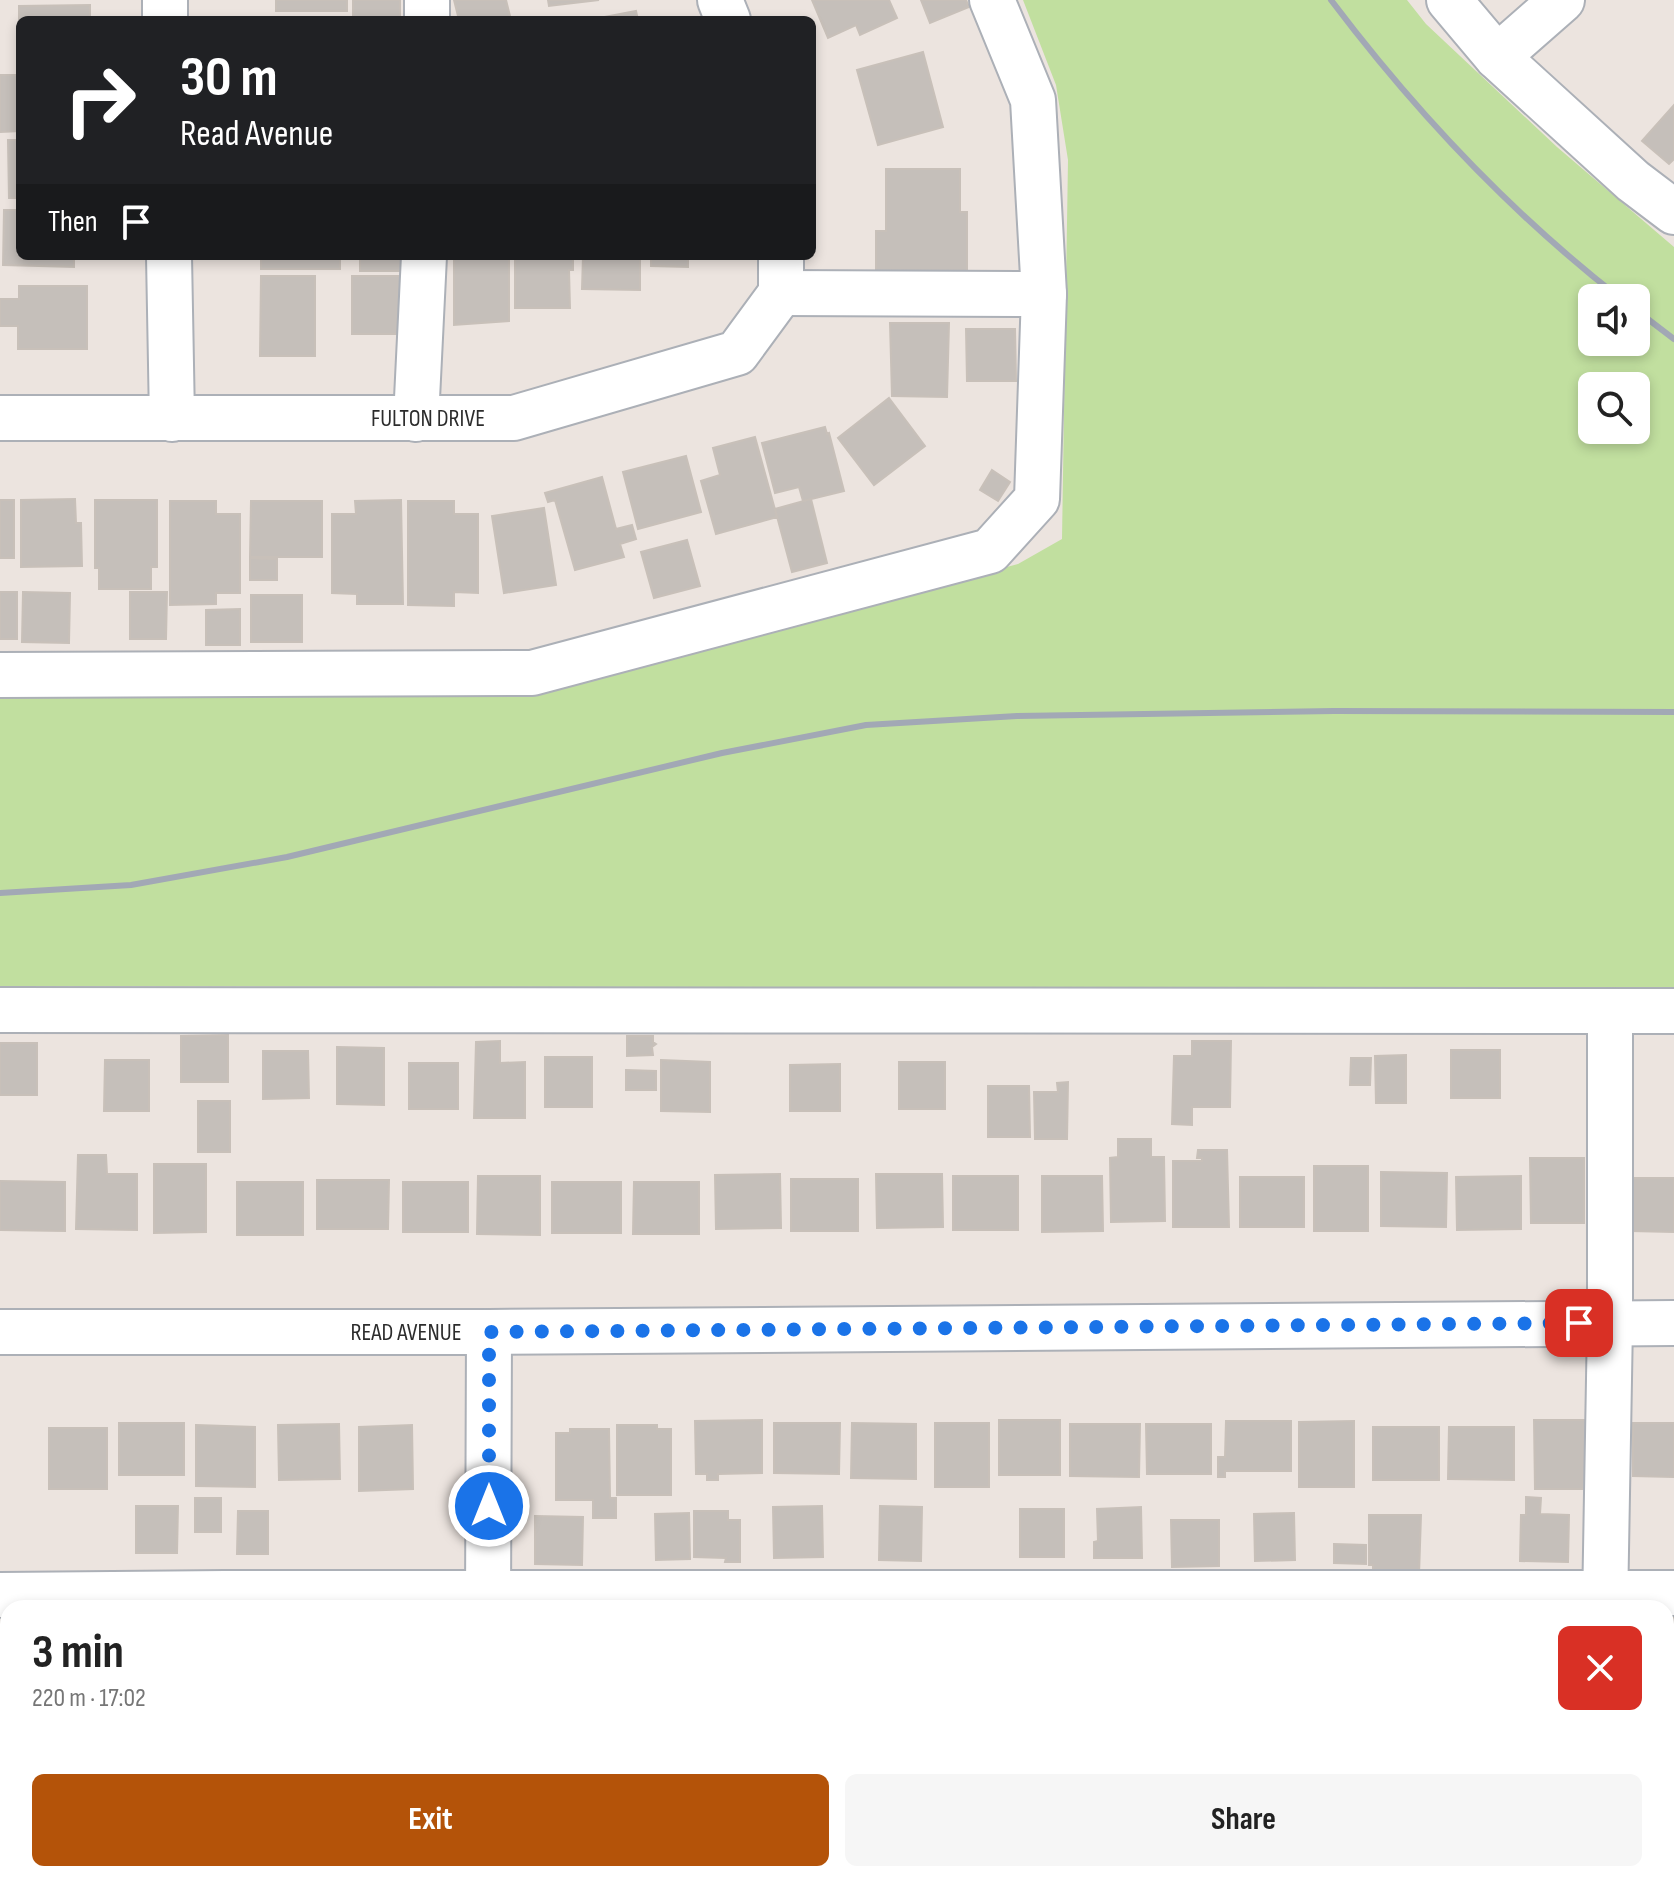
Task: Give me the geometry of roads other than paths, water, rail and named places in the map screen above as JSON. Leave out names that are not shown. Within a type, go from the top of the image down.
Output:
[{"type":"street","points":[[0,675],[532,673],[990,551],[1037,499],[1044,294],[1033,100],[992,0]]},
{"type":"street","points":[[1449,0],[1497,57],[1633,181],[1674,212]]},
{"type":"street","points":[[1497,57],[1562,0]]},
{"type":"street","points":[[169,260],[172,419]]},
{"type":"street","points":[[416,419],[424,260]]},
{"type":"street","points":[[781,275],[1044,294]]},
{"type":"street","name":"FULTON DRIVE","points":[[0,418],[514,418],[737,353],[781,275]]},
{"type":"street","points":[[0,1010],[1674,1011]]},
{"type":"street","points":[[1610,1011],[1606,1600],[1674,1593]]},
{"type":"street","name":"READ AVENUE","points":[[0,1332],[489,1332],[1674,1323]]},
{"type":"street","points":[[0,1595],[225,1600],[488,1600],[489,1332]]},
{"type":"railway","points":[[1331,0],[1396,81],[1466,158],[1541,231],[1603,284]]},
{"type":"railway","points":[[1650,321],[1674,339]]},
{"type":"railway","points":[[0,893],[131,885],[287,857],[722,753],[866,725],[1017,716],[1334,711],[1674,712]]}]
